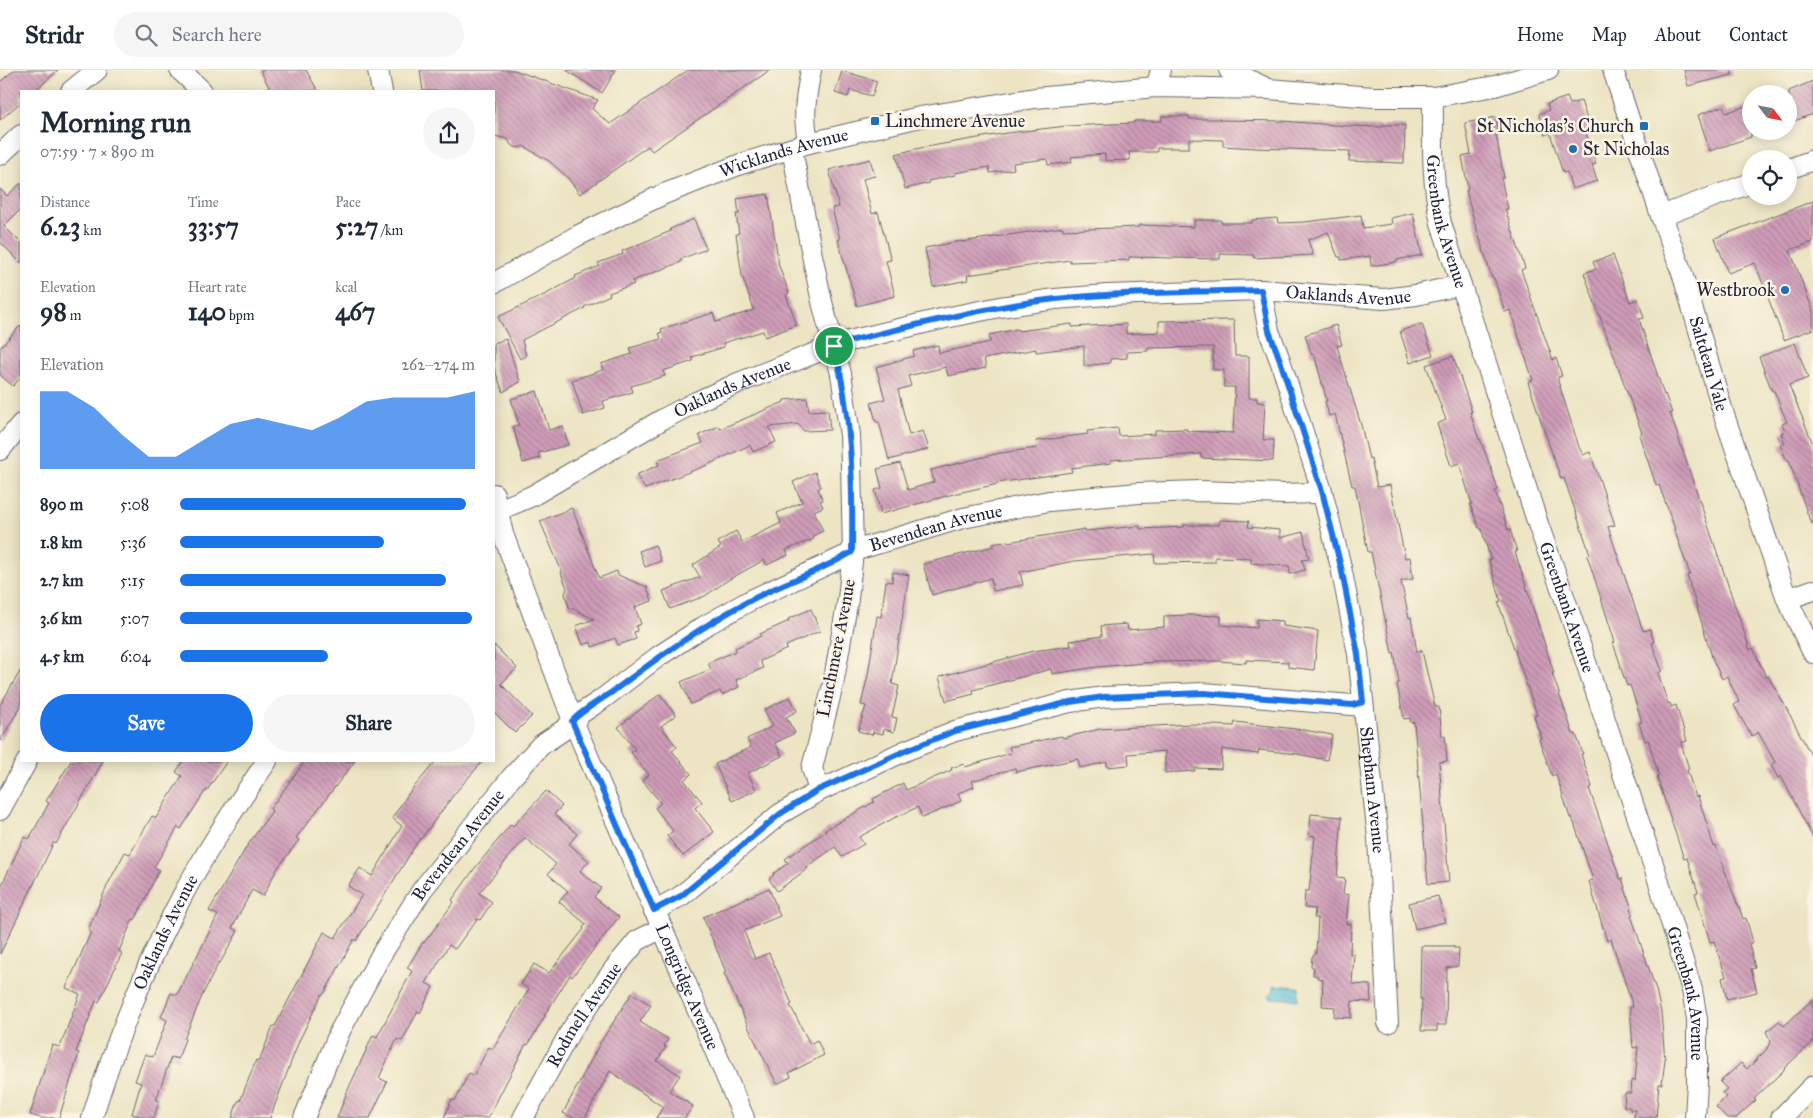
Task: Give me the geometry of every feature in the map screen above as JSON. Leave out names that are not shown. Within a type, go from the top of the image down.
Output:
[{"type":"street","points":[[72,90],[97,70]]},
{"type":"street","points":[[180,70],[201,90]]},
{"type":"street","points":[[378,70],[382,90]]},
{"type":"street","name":"Linchmere Avenue","points":[[811,70],[804,113],[806,134],[801,146],[812,255],[841,374],[850,435],[853,508],[848,599],[841,643],[812,768],[818,790]]},
{"type":"street","points":[[1229,70],[1268,89]]},
{"type":"street","name":"Wicklands Avenue","points":[[495,282],[577,236],[664,194],[741,164],[801,146],[920,117],[1158,79],[1373,97],[1433,96],[1495,86],[1548,70]]},
{"type":"street","name":"Saltdean Vale","points":[[1613,70],[1661,216],[1682,273],[1724,415],[1788,599],[1813,653]]},
{"type":"street","name":"Greenbank Avenue","points":[[1433,96],[1432,154],[1436,200],[1445,238],[1539,527],[1566,602],[1656,873],[1692,990],[1697,1018],[1695,1118]]},
{"type":"street","points":[[0,155],[20,136]]},
{"type":"street","points":[[1797,166],[1813,160]]},
{"type":"street","points":[[1661,216],[1742,185]]},
{"type":"street","name":"Oaklands Avenue","points":[[496,502],[532,496],[696,402],[749,379],[841,343],[945,318],[1055,299],[1151,293],[1261,290],[1384,298],[1416,295],[1461,285]]},
{"type":"street","name":"Shepham Avenue","points":[[1261,290],[1269,331],[1322,491],[1344,583],[1358,654],[1394,972],[1388,1023]]},
{"type":"street","points":[[0,450],[20,425]]},
{"type":"street","name":"Bevendean Avenue","points":[[304,1118],[324,1066],[349,1012],[381,955],[422,890],[511,778],[542,745],[565,729],[580,714],[659,656],[703,628],[749,601],[852,552],[962,518],[1050,502],[1139,493],[1200,491],[1284,494],[1322,491]]},
{"type":"street","name":"Longridge Avenue","points":[[496,502],[498,534],[572,721],[744,1117]]},
{"type":"street","points":[[1788,599],[1813,590]]},
{"type":"street","name":"Rodmell Avenue","points":[[523,1118],[570,1032],[614,969],[637,941],[647,934],[658,919],[681,896],[780,814],[818,790],[907,750],[955,731],[1070,702],[1104,697],[1204,693],[1352,705],[1363,702]]},
{"type":"street","points":[[0,810],[26,762]]},
{"type":"street","name":"Oaklands Avenue","points":[[92,1118],[125,1021],[147,968],[176,909],[232,813],[266,762]]},
{"type":"street","points":[[1781,1118],[1813,1086]]},
{"type":"water","points":[[1274,985],[1299,987],[1298,1000],[1271,998],[1269,995],[1273,992]]},
{"type":"building","points":[[14,70],[58,70],[36,90],[20,90],[20,103],[0,120],[0,82]]},
{"type":"building","points":[[260,70],[306,70],[317,90],[270,90]]},
{"type":"building","points":[[420,70],[514,70],[598,100],[592,109],[610,124],[688,70],[770,70],[652,151],[648,146],[580,194],[567,177],[549,161],[523,146],[519,148],[511,145],[508,139],[495,136],[495,90],[423,90]]},
{"type":"building","points":[[566,70],[616,70],[602,93]]},
{"type":"building","points":[[1684,70],[1732,70],[1732,75],[1688,86]]},
{"type":"building","points":[[842,71],[877,81],[872,96],[850,90],[848,97],[835,93]]},
{"type":"building","points":[[1813,81],[1813,114],[1798,120],[1798,87]]},
{"type":"building","name":"St Nicholas","points":[[1567,97],[1570,104],[1581,101],[1590,128],[1585,130],[1596,164],[1592,165],[1597,181],[1572,189],[1567,172],[1563,173],[1550,133],[1545,135],[1539,114],[1549,110],[1547,104]]},
{"type":"building","points":[[1723,106],[1726,113],[1742,107],[1742,140],[1710,151],[1698,115]]},
{"type":"building","points":[[1162,116],[1189,116],[1189,119],[1283,121],[1347,126],[1383,127],[1383,125],[1405,125],[1404,163],[1349,161],[1350,151],[1223,146],[1223,140],[1189,139],[1189,148],[1157,148],[1157,152],[1129,152],[1130,160],[1105,161],[1105,154],[1071,157],[1072,162],[1048,165],[1047,159],[1013,163],[1014,169],[990,173],[989,167],[955,173],[955,175],[928,181],[929,183],[905,189],[896,154],[1007,133],[1067,126],[1162,121]]},
{"type":"building","points":[[1496,117],[1499,135],[1496,135],[1504,178],[1501,178],[1508,209],[1505,209],[1525,268],[1521,270],[1553,360],[1556,358],[1562,376],[1558,377],[1558,381],[1579,447],[1583,455],[1590,452],[1615,525],[1608,527],[1643,631],[1650,629],[1654,642],[1652,643],[1662,671],[1658,673],[1668,704],[1670,703],[1671,707],[1676,705],[1687,741],[1681,743],[1696,797],[1698,796],[1714,847],[1716,846],[1743,919],[1746,918],[1753,942],[1749,944],[1755,968],[1751,969],[1757,992],[1727,999],[1722,978],[1726,977],[1714,941],[1710,942],[1695,893],[1698,892],[1687,858],[1684,859],[1657,777],[1659,776],[1648,740],[1645,741],[1639,723],[1642,722],[1630,685],[1627,686],[1620,666],[1613,643],[1615,642],[1587,555],[1590,554],[1564,478],[1561,479],[1528,382],[1533,380],[1510,310],[1505,312],[1473,217],[1466,191],[1468,190],[1462,156],[1471,154],[1465,123]]},
{"type":"building","points":[[870,159],[875,176],[863,179],[872,214],[878,212],[891,260],[886,261],[895,296],[857,306],[838,240],[840,239],[832,208],[839,207],[829,170]]},
{"type":"building","points":[[20,184],[20,210],[4,226],[20,242],[20,262],[0,242],[0,189],[7,196]]},
{"type":"building","points":[[768,194],[779,266],[789,293],[786,295],[797,325],[765,337],[763,331],[723,343],[724,347],[692,357],[693,361],[663,371],[665,376],[631,386],[633,392],[603,401],[605,408],[583,415],[572,380],[603,370],[601,364],[632,354],[630,348],[661,339],[659,333],[662,332],[661,329],[713,313],[716,322],[754,310],[742,276],[736,234],[739,233],[736,214],[739,214],[737,199]]},
{"type":"building","points":[[1813,201],[1813,242],[1790,250],[1813,311],[1813,329],[1784,340],[1755,263],[1728,273],[1715,238]]},
{"type":"building","points":[[1413,213],[1422,255],[1371,266],[1370,256],[1341,260],[1328,232],[1308,240],[1313,255],[1254,258],[1253,255],[1220,254],[1220,259],[1129,257],[1129,260],[1070,262],[1070,260],[967,275],[968,280],[933,287],[925,248],[961,241],[1063,227],[1063,230],[1139,227],[1139,225],[1194,227],[1194,220],[1221,220],[1221,223],[1252,223],[1252,220],[1277,218],[1278,223],[1305,222],[1361,215],[1363,228],[1392,224],[1391,218]]},
{"type":"building","points":[[694,219],[706,249],[681,259],[681,262],[632,281],[634,284],[609,293],[610,295],[522,340],[526,356],[520,359],[498,317],[546,294],[576,278],[575,276],[600,266],[598,263],[623,254],[622,251],[671,231],[670,229]]},
{"type":"building","points":[[1613,255],[1630,302],[1638,299],[1644,318],[1639,319],[1750,650],[1753,648],[1766,677],[1768,676],[1783,702],[1813,759],[1813,838],[1781,776],[1778,778],[1771,765],[1775,762],[1758,732],[1752,736],[1734,705],[1739,702],[1727,676],[1722,679],[1713,660],[1687,575],[1690,574],[1675,529],[1659,485],[1656,485],[1639,435],[1642,433],[1584,273],[1596,269],[1593,262]]},
{"type":"building","points":[[1234,320],[1235,356],[1249,356],[1249,398],[1257,398],[1257,402],[1265,403],[1263,440],[1274,440],[1273,461],[1201,458],[1201,454],[1110,460],[1111,463],[1071,468],[1072,472],[997,483],[881,514],[875,490],[882,488],[877,469],[900,463],[908,490],[934,482],[931,470],[1000,453],[1037,448],[1036,441],[1088,434],[1087,431],[1118,428],[1119,436],[1155,434],[1155,430],[1187,429],[1187,431],[1233,433],[1235,387],[1224,387],[1224,370],[1213,370],[1213,347],[1148,348],[1148,351],[1127,352],[1127,358],[1110,359],[1110,363],[1084,366],[1084,346],[1036,352],[1036,349],[984,359],[986,368],[948,376],[946,367],[908,376],[911,386],[898,390],[909,435],[923,431],[929,449],[889,460],[879,422],[876,422],[871,403],[885,399],[876,367],[914,356],[913,351],[938,345],[939,353],[990,342],[989,335],[1018,329],[1018,331],[1072,324],[1072,327],[1126,324],[1126,334],[1159,332],[1159,321]]},
{"type":"building","points":[[1422,324],[1433,355],[1410,363],[1400,331]]},
{"type":"building","points":[[1336,325],[1342,345],[1337,346],[1361,425],[1369,459],[1371,458],[1377,487],[1390,485],[1405,558],[1410,557],[1413,579],[1401,581],[1409,618],[1411,617],[1417,652],[1422,651],[1435,707],[1439,707],[1442,736],[1445,736],[1447,761],[1439,762],[1449,882],[1428,884],[1414,722],[1411,723],[1410,718],[1404,719],[1397,684],[1399,683],[1394,652],[1392,653],[1371,552],[1368,552],[1355,486],[1352,486],[1335,414],[1329,416],[1325,401],[1327,401],[1314,354],[1312,355],[1305,335]]},
{"type":"building","points":[[20,326],[20,378],[13,386],[0,375],[0,348]]},
{"type":"building","points":[[506,339],[520,382],[503,392],[495,371],[495,343]]},
{"type":"building","points":[[1795,343],[1808,378],[1789,385],[1813,444],[1813,523],[1811,524],[1789,460],[1787,461],[1780,445],[1785,443],[1781,433],[1785,431],[1782,424],[1787,422],[1774,391],[1772,391],[1759,357]]},
{"type":"building","points":[[1453,356],[1472,412],[1470,412],[1479,440],[1498,490],[1495,491],[1508,530],[1510,529],[1517,552],[1515,552],[1554,673],[1552,673],[1573,734],[1576,734],[1583,754],[1581,754],[1592,787],[1589,788],[1620,879],[1622,878],[1633,914],[1631,915],[1656,990],[1661,1012],[1665,1060],[1662,1084],[1659,1084],[1656,1118],[1634,1118],[1635,1110],[1630,1110],[1630,1107],[1624,1107],[1625,1093],[1631,1093],[1632,1080],[1635,1081],[1638,1047],[1633,1048],[1630,1007],[1633,1007],[1611,939],[1607,941],[1589,881],[1593,880],[1572,817],[1570,818],[1556,774],[1552,776],[1539,739],[1541,738],[1534,716],[1537,715],[1498,602],[1501,601],[1481,528],[1479,528],[1470,504],[1472,504],[1459,463],[1451,466],[1437,424],[1446,420],[1426,365]]},
{"type":"building","points":[[537,391],[549,430],[563,426],[568,445],[538,453],[540,458],[523,463],[513,426],[519,425],[511,399]]},
{"type":"building","points":[[807,398],[809,411],[828,410],[830,430],[804,431],[798,424],[769,427],[776,442],[753,452],[750,445],[705,466],[645,489],[636,475],[659,465],[657,460],[703,443],[699,435],[719,426],[720,429],[784,402],[784,400]]},
{"type":"building","points":[[815,472],[821,487],[818,489],[823,500],[820,501],[823,507],[814,511],[823,531],[813,536],[814,539],[786,550],[788,555],[767,565],[764,560],[728,580],[705,596],[670,609],[663,591],[700,577],[693,565],[721,547],[718,542],[736,531],[742,542],[781,523],[777,513],[802,502],[793,482]]},
{"type":"building","points":[[572,508],[599,578],[617,571],[618,575],[647,587],[652,601],[635,607],[641,624],[636,626],[637,631],[634,632],[636,639],[618,645],[615,638],[592,647],[591,642],[583,645],[576,626],[594,619],[569,607],[565,594],[567,588],[562,572],[540,521]]},
{"type":"building","points":[[1220,520],[1249,521],[1248,527],[1280,530],[1280,538],[1303,532],[1309,559],[1302,560],[1305,570],[1290,574],[1289,566],[1251,563],[1251,558],[1215,557],[1215,562],[1155,563],[1154,554],[1074,561],[1020,572],[1023,585],[993,591],[991,578],[932,595],[923,564],[994,546],[993,544],[1085,529],[1085,531],[1140,526],[1140,529],[1184,527],[1184,525],[1219,525]]},
{"type":"building","points":[[655,545],[661,561],[645,567],[639,551]]},
{"type":"building","points":[[893,572],[909,575],[892,684],[899,686],[892,717],[897,718],[894,732],[884,729],[883,734],[873,732],[872,735],[858,731],[866,706],[861,705],[868,675],[877,616],[881,617],[886,581],[892,582]]},
{"type":"building","points":[[811,609],[820,631],[786,646],[787,649],[760,661],[763,668],[736,680],[739,687],[722,695],[720,691],[691,704],[681,682],[711,669],[708,663],[736,651],[735,648],[761,636],[760,634]]},
{"type":"building","points":[[1164,616],[1221,616],[1221,625],[1257,628],[1257,619],[1283,621],[1283,626],[1318,631],[1314,670],[1288,667],[1288,662],[1246,660],[1246,663],[1219,661],[1157,662],[1097,667],[1052,674],[1051,669],[973,690],[974,694],[946,701],[939,677],[1033,651],[1071,646],[1070,641],[1102,636],[1101,626],[1127,624],[1128,630],[1164,627]]},
{"type":"building","points":[[495,646],[517,668],[501,684],[532,716],[515,733],[495,713]]},
{"type":"building","points":[[20,672],[20,708],[0,741],[0,705]]},
{"type":"building","points":[[660,694],[676,715],[661,726],[677,747],[672,751],[691,774],[684,780],[702,802],[695,808],[714,832],[683,856],[667,836],[673,831],[655,808],[661,803],[642,780],[649,775],[631,752],[635,749],[618,727]]},
{"type":"building","points":[[790,697],[797,711],[786,717],[795,733],[775,743],[782,756],[748,773],[756,790],[732,801],[715,764],[751,747],[747,739],[773,726],[764,710]]},
{"type":"building","points":[[1235,722],[1332,735],[1327,760],[1297,754],[1259,750],[1258,754],[1222,749],[1221,769],[1195,768],[1195,771],[1165,773],[1165,751],[1128,754],[1129,765],[1107,767],[1107,762],[1080,768],[1078,759],[1016,772],[1015,768],[972,781],[974,787],[958,793],[961,801],[922,818],[918,807],[894,818],[859,837],[864,844],[842,857],[835,847],[777,891],[769,879],[788,863],[785,859],[825,830],[874,802],[873,799],[903,783],[906,790],[952,770],[951,768],[964,764],[965,767],[1011,753],[1009,747],[1062,736],[1063,738],[1100,729],[1191,724],[1234,726]]},
{"type":"building","points":[[70,762],[102,762],[56,844],[54,842],[0,954],[0,889],[24,837],[29,839],[49,803],[46,801]]},
{"type":"building","points":[[182,762],[226,762],[181,829],[178,827],[154,867],[159,870],[135,920],[133,919],[119,951],[122,953],[99,1002],[96,1001],[76,1052],[79,1053],[59,1118],[41,1118],[30,1115],[52,1045],[60,1047],[80,994],[66,988],[91,932],[88,930],[108,884],[125,852],[130,854],[152,816],[156,818],[182,776],[176,772]]},
{"type":"building","points":[[304,762],[354,762],[296,838],[299,840],[277,869],[263,896],[252,890],[232,928],[238,931],[219,962],[202,996],[184,1039],[178,1059],[171,1057],[156,1100],[159,1101],[154,1118],[132,1114],[141,1083],[135,1081],[145,1054],[153,1057],[167,1020],[161,1017],[171,993],[177,995],[218,915],[209,911],[247,846],[272,811],[270,809]]},
{"type":"building","points":[[435,762],[482,762],[420,838],[356,941],[354,939],[324,994],[322,994],[299,1041],[270,1118],[232,1118],[256,1060],[259,1061],[273,1026],[275,1026],[324,932],[335,938],[362,895],[348,886],[360,868],[372,876],[402,826],[392,818],[409,793]]},
{"type":"building","points":[[546,791],[562,806],[554,814],[577,834],[569,844],[589,861],[580,871],[601,888],[594,897],[619,917],[572,977],[570,975],[528,1045],[526,1044],[488,1118],[444,1118],[452,1099],[455,1101],[469,1073],[474,1075],[489,1047],[493,1049],[529,989],[521,984],[534,964],[549,973],[586,924],[559,902],[568,891],[548,874],[556,864],[525,838],[479,893],[492,902],[480,920],[477,919],[455,949],[449,945],[426,983],[433,987],[420,1013],[418,1011],[402,1041],[397,1039],[379,1078],[387,1082],[370,1118],[337,1118],[373,1035],[377,1037],[412,971],[407,968],[423,942],[454,902],[452,900],[475,868],[511,824],[513,826]]},
{"type":"building","points":[[1311,814],[1342,817],[1337,878],[1345,879],[1343,894],[1349,895],[1346,924],[1351,924],[1350,954],[1354,954],[1352,984],[1370,985],[1371,1002],[1352,1001],[1351,1018],[1334,1017],[1335,1007],[1322,1006],[1323,979],[1313,975],[1314,968],[1311,966],[1312,957],[1316,953],[1318,918],[1314,918],[1315,909],[1304,908],[1305,891],[1309,891],[1315,836],[1309,835]]},
{"type":"building","points":[[769,888],[780,916],[744,931],[755,959],[769,953],[792,1004],[790,1005],[810,1044],[817,1040],[824,1055],[789,1073],[791,1077],[777,1084],[724,973],[726,972],[703,917]]},
{"type":"building","points":[[1438,896],[1445,922],[1415,929],[1409,903]]},
{"type":"building","points":[[1421,946],[1454,946],[1453,948],[1459,948],[1458,966],[1447,968],[1446,1025],[1437,1025],[1437,1031],[1421,1031]]},
{"type":"building","points":[[632,993],[651,1005],[640,1022],[668,1039],[664,1046],[666,1047],[657,1061],[680,1075],[669,1091],[693,1106],[685,1118],[656,1118],[663,1107],[610,1071],[585,1118],[573,1118],[563,1113],[600,1043]]},
{"type":"building","points":[[1813,999],[1813,1042],[1784,1068],[1754,1099],[1756,1100],[1736,1118],[1727,1118],[1716,1107],[1726,1097],[1722,1093],[1727,1089],[1720,1082],[1741,1063],[1747,1069],[1766,1050],[1771,1041],[1766,1032],[1779,1021],[1784,1026]]},
{"type":"place","name":"Linchmere Avenue","points":[[875,121]]},
{"type":"place","name":"St Nicholas's Church","points":[[1644,126]]},
{"type":"place","name":"St Nicholas","points":[[1573,149]]},
{"type":"place","name":"Westbrook","points":[[1785,290]]},
{"type":"route","points":[[1261,290],[1269,331],[1322,491],[1341,567],[1358,654],[1363,702],[1352,705],[1204,693],[1104,697],[1070,702],[955,731],[907,750],[818,790],[780,814],[681,896],[654,910],[572,721],[659,656],[703,628],[749,601],[852,552],[853,508],[850,435],[841,374],[834,346],[945,318],[1055,299],[1159,292],[1261,290]]}]
